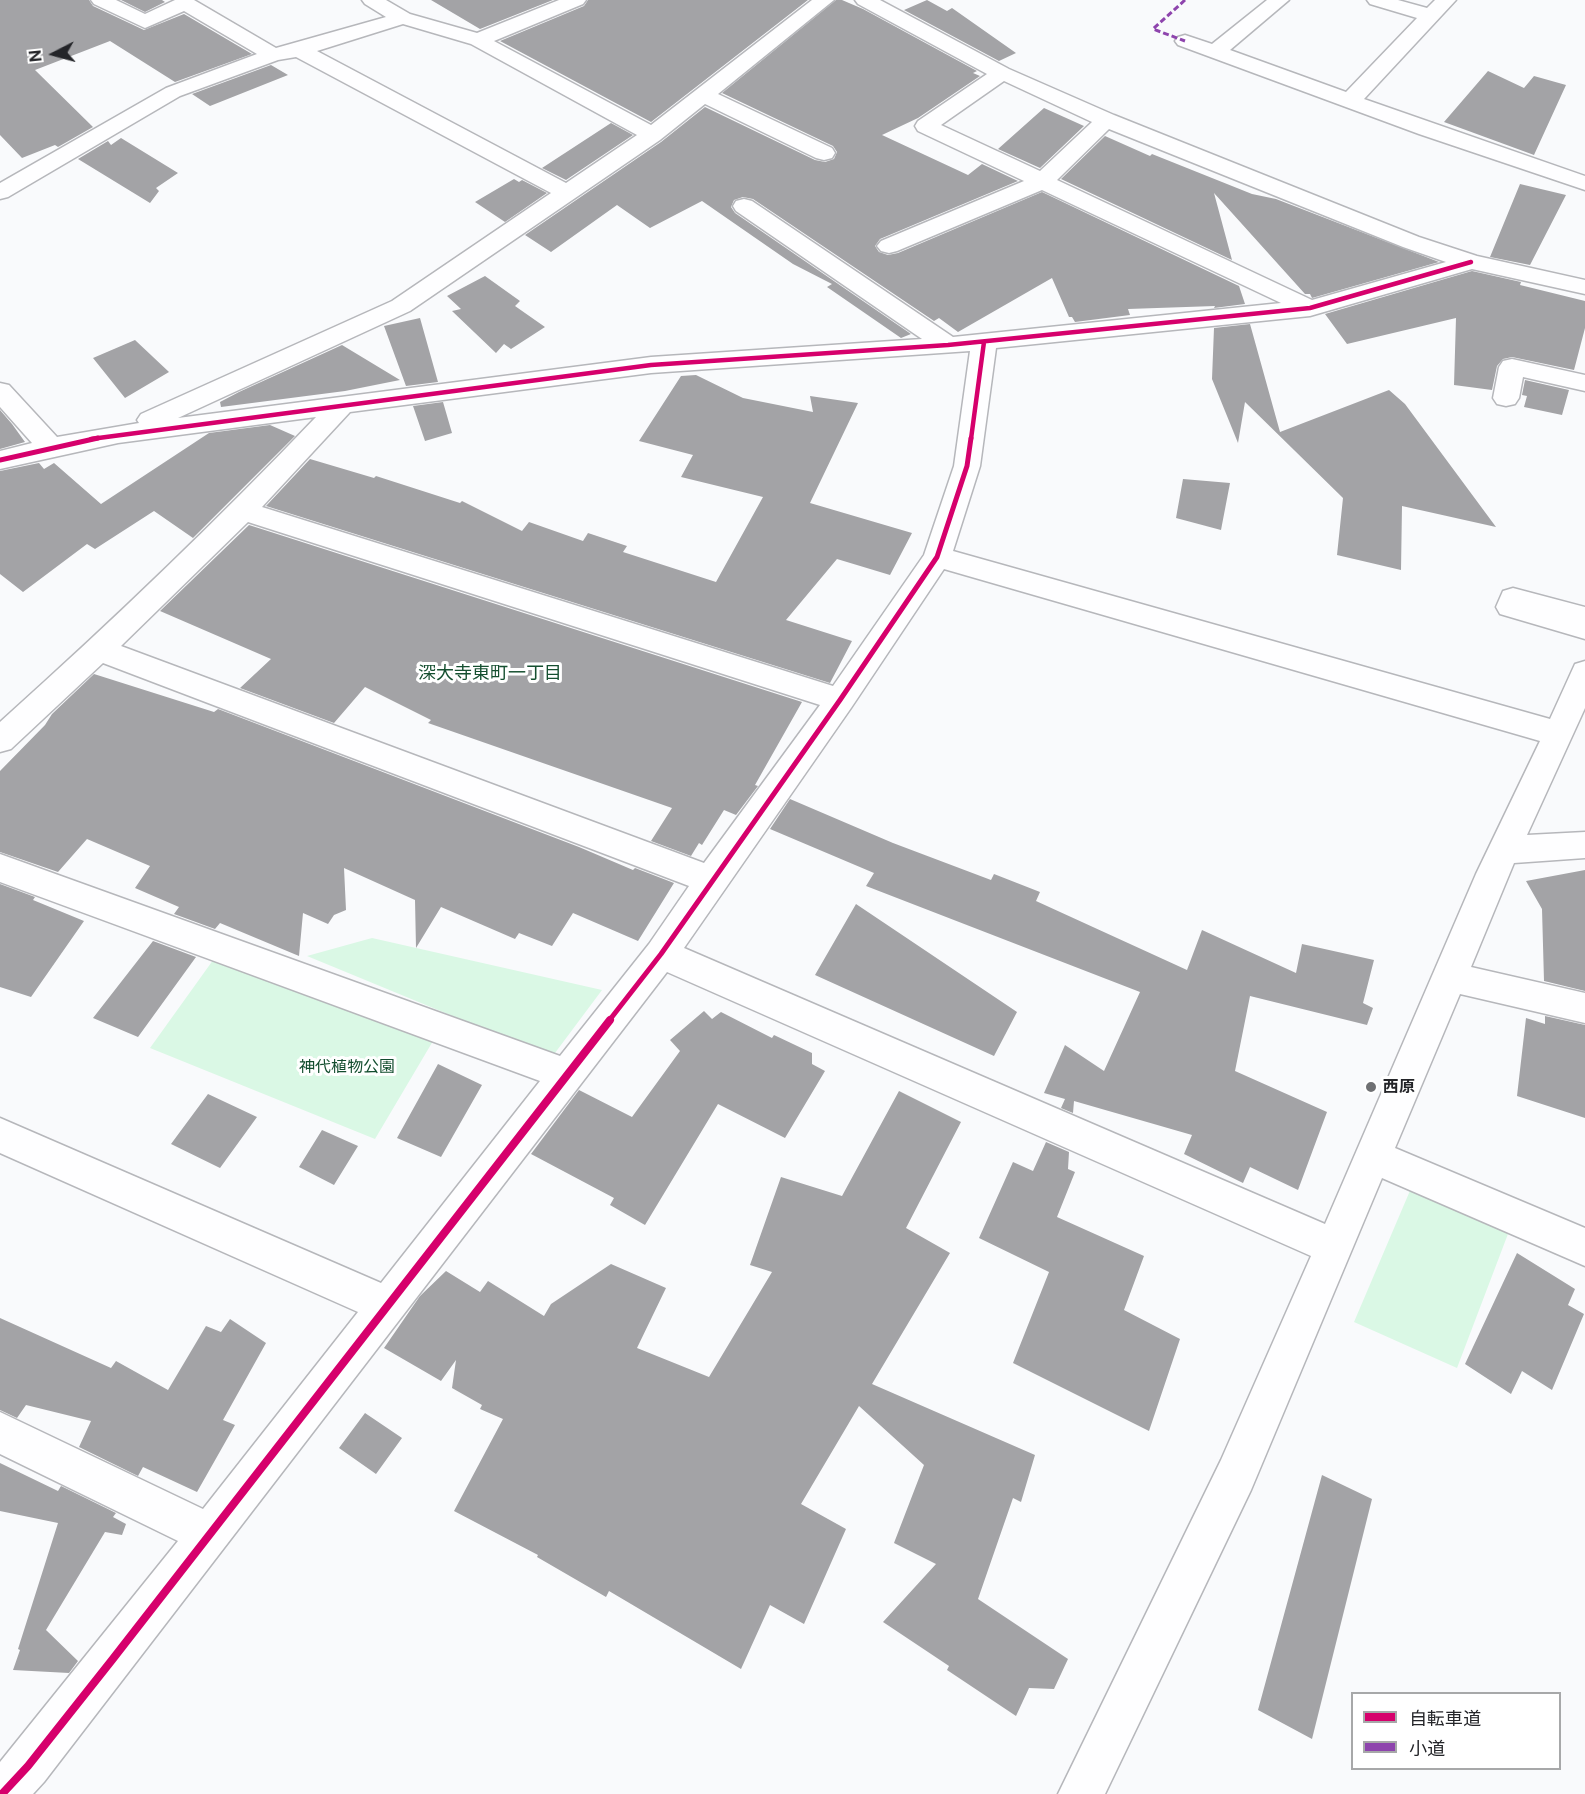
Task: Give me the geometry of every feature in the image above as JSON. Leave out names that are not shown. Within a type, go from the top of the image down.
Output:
[{"type":"street","points":[[101,0],[145,22],[187,1],[273,55]]},
{"type":"street","points":[[372,0],[403,18],[478,40],[651,135]]},
{"type":"street","points":[[478,40],[576,0]]},
{"type":"street","points":[[118,434],[401,306],[651,135],[824,0]]},
{"type":"street","points":[[865,0],[1002,73],[1106,120],[1411,242],[1471,262],[1585,287]]},
{"type":"street","points":[[1215,52],[1279,0]]},
{"type":"street","points":[[1377,0],[1431,16]]},
{"type":"street","points":[[1350,101],[1446,0]]},
{"type":"street","points":[[0,192],[173,92],[273,55],[299,50],[403,18]]},
{"type":"street","points":[[1185,41],[1585,183]]},
{"type":"street","points":[[299,50],[567,193]]},
{"type":"street","points":[[1002,73],[926,126],[1310,308]]},
{"type":"street","points":[[704,95],[824,153]]},
{"type":"street","points":[[889,246],[1043,181],[1106,120]]},
{"type":"street","points":[[744,206],[948,345]]},
{"type":"street","points":[[0,460],[118,434],[651,365],[984,342],[1310,308],[1471,262]]},
{"type":"street","points":[[4,1791],[28,1766],[91,1686],[661,954],[938,557],[967,466],[984,342]]},
{"type":"street","points":[[1506,398],[1512,368],[1585,383]]},
{"type":"street","points":[[0,391],[51,447]]},
{"type":"street","points":[[0,740],[99,650],[243,512],[344,403]]},
{"type":"street","points":[[243,512],[840,700]]},
{"type":"street","points":[[938,557],[1559,734]]},
{"type":"street","points":[[1585,618],[1514,598],[1510,608],[1585,628]]},
{"type":"street","points":[[99,650],[711,880]]},
{"type":"street","points":[[1081,1794],[1236,1475],[1503,850],[1559,734],[1585,672]]},
{"type":"street","points":[[1503,850],[1585,845]]},
{"type":"street","points":[[0,868],[567,1075]]},
{"type":"street","points":[[661,954],[1334,1247]]},
{"type":"street","points":[[1450,977],[1585,1008]]},
{"type":"street","points":[[0,1135],[387,1305]]},
{"type":"street","points":[[1373,1156],[1585,1247]]},
{"type":"street","points":[[0,1432],[209,1534]]},
{"type":"green space","points":[[372,938],[602,990],[552,1057],[307,956]]},
{"type":"green space","name":"神代植物公園","points":[[216,956],[433,1041],[375,1139],[150,1048]]},
{"type":"green space","points":[[1412,1186],[1511,1226],[1457,1368],[1354,1322]]},
{"type":"building","points":[[0,0],[89,0],[93,6],[144,30],[184,14],[252,54],[175,82],[110,41],[35,70],[93,127],[58,147],[55,145],[22,158],[0,135]]},
{"type":"building","points":[[121,0],[162,0],[165,2],[145,12]]},
{"type":"building","points":[[431,0],[553,0],[480,29]]},
{"type":"building","points":[[588,0],[808,0],[651,122],[500,41],[584,6]]},
{"type":"building","points":[[836,0],[842,0],[863,9],[977,71],[973,73],[980,76],[918,118],[882,135],[968,175],[982,164],[1018,181],[880,239],[875,246],[879,252],[888,255],[898,253],[1042,192],[1239,286],[1245,304],[1214,308],[1215,306],[1128,309],[1130,315],[1075,322],[1072,317],[1069,317],[1052,278],[958,332],[939,318],[934,321],[753,199],[743,197],[734,200],[731,207],[735,213],[911,334],[901,338],[827,287],[832,284],[793,264],[702,201],[650,228],[617,205],[551,252],[525,235],[661,142],[705,107],[815,160],[825,162],[834,159],[837,152],[833,146],[722,93]]},
{"type":"building","points":[[927,0],[947,11],[952,8],[1016,53],[999,61],[904,10]]},
{"type":"building","points":[[271,65],[288,75],[210,106],[192,94]]},
{"type":"building","points":[[1488,71],[1524,88],[1534,76],[1566,85],[1534,155],[1444,122]]},
{"type":"building","points":[[1044,108],[1084,126],[1040,168],[998,149]]},
{"type":"building","points":[[611,123],[633,135],[566,180],[542,168]]},
{"type":"building","points":[[1105,136],[1150,156],[1152,154],[1252,194],[1276,199],[1439,262],[1312,298],[1310,294],[1305,294],[1214,193],[1232,260],[1061,179]]},
{"type":"building","points":[[121,138],[178,173],[156,188],[159,191],[150,203],[78,159],[108,141],[111,145]]},
{"type":"building","points":[[514,179],[519,182],[522,180],[547,193],[505,222],[475,202]]},
{"type":"building","points":[[1520,184],[1566,195],[1530,265],[1490,257]]},
{"type":"building","points":[[1472,271],[1521,282],[1520,285],[1585,301],[1585,328],[1574,370],[1512,357],[1503,359],[1497,366],[1492,390],[1454,385],[1456,318],[1347,344],[1325,314]]},
{"type":"building","points":[[485,276],[520,301],[515,306],[545,327],[511,349],[504,344],[496,353],[452,311],[461,309],[447,296]]},
{"type":"building","points":[[420,318],[438,382],[406,386],[384,326]]},
{"type":"building","points":[[1250,324],[1280,432],[1389,390],[1405,404],[1496,527],[1402,506],[1401,570],[1337,555],[1343,498],[1245,402],[1238,443],[1212,379],[1214,328]]},
{"type":"building","points":[[135,340],[169,372],[125,398],[93,358]]},
{"type":"building","points":[[342,345],[400,380],[345,391],[221,407],[220,402],[239,392]]},
{"type":"building","points":[[696,375],[743,398],[813,412],[810,396],[858,403],[810,503],[912,533],[890,575],[837,559],[786,620],[852,641],[830,683],[266,506],[310,459],[374,478],[376,476],[460,503],[462,501],[522,531],[529,522],[583,541],[588,533],[627,546],[623,552],[716,582],[763,497],[681,477],[693,455],[639,441],[681,376]]},
{"type":"building","points":[[1525,380],[1569,390],[1562,415],[1524,407],[1527,396],[1522,395]]},
{"type":"building","points":[[443,402],[452,433],[425,441],[413,406]]},
{"type":"building","points":[[0,410],[12,424],[25,442],[0,449]]},
{"type":"building","points":[[270,425],[295,436],[193,538],[154,511],[95,549],[87,544],[23,592],[0,574],[0,471],[39,463],[44,469],[54,463],[101,504],[209,433]]},
{"type":"building","points":[[1183,479],[1230,483],[1221,530],[1176,518]]},
{"type":"building","points":[[249,525],[802,702],[755,785],[758,786],[736,815],[724,810],[702,845],[699,843],[691,856],[651,841],[672,808],[428,723],[431,720],[365,687],[334,723],[240,688],[271,659],[160,611]]},
{"type":"building","points":[[94,674],[214,712],[218,709],[579,847],[633,870],[635,868],[674,883],[638,941],[573,913],[552,946],[519,933],[515,939],[441,907],[416,948],[415,900],[344,868],[346,910],[334,915],[328,924],[303,913],[299,956],[220,923],[215,929],[174,914],[179,907],[135,888],[150,866],[87,839],[58,872],[0,852],[0,771],[45,725],[52,714]]},
{"type":"building","points":[[790,799],[893,843],[991,880],[994,874],[1040,892],[1036,901],[1187,970],[1202,930],[1296,973],[1302,944],[1374,960],[1363,1003],[1373,1008],[1367,1025],[1250,996],[1235,1071],[1327,1112],[1298,1190],[1250,1167],[1243,1183],[1184,1154],[1192,1135],[1074,1101],[1073,1113],[1061,1108],[1065,1099],[1044,1093],[1065,1045],[1104,1071],[1140,992],[866,886],[874,873],[770,829]]},
{"type":"building","points":[[1585,870],[1585,991],[1544,981],[1542,909],[1526,881]]},
{"type":"building","points":[[0,884],[35,897],[33,900],[84,921],[31,997],[0,987]]},
{"type":"building","points":[[856,904],[1017,1012],[994,1056],[815,975]]},
{"type":"building","points":[[153,941],[196,957],[138,1037],[93,1018]]},
{"type":"building","points":[[704,1011],[712,1019],[721,1012],[772,1038],[774,1035],[812,1053],[812,1064],[825,1071],[785,1138],[718,1104],[645,1225],[610,1205],[614,1198],[531,1154],[579,1090],[632,1117],[680,1051],[670,1040]]},
{"type":"building","points":[[1545,1016],[1585,1025],[1585,1118],[1517,1096],[1526,1018],[1545,1024]]},
{"type":"building","points":[[438,1064],[482,1085],[441,1157],[397,1138]]},
{"type":"building","points":[[899,1091],[961,1122],[906,1228],[950,1253],[872,1384],[1035,1455],[1021,1502],[1013,1498],[978,1599],[1068,1659],[1054,1689],[1029,1688],[1016,1716],[947,1670],[949,1666],[883,1622],[936,1564],[894,1543],[924,1465],[859,1406],[801,1504],[846,1529],[804,1624],[770,1605],[741,1669],[609,1591],[606,1597],[537,1557],[538,1555],[454,1511],[503,1419],[480,1409],[482,1405],[452,1388],[456,1360],[441,1381],[384,1348],[420,1296],[446,1271],[480,1292],[488,1281],[544,1316],[551,1304],[611,1264],[666,1288],[637,1348],[709,1377],[772,1272],[750,1265],[781,1177],[842,1196]]},
{"type":"building","points":[[208,1094],[257,1117],[220,1168],[171,1144]]},
{"type":"building","points":[[322,1130],[358,1146],[334,1185],[299,1167]]},
{"type":"building","points":[[1046,1142],[1069,1152],[1068,1169],[1075,1172],[1057,1217],[1144,1256],[1124,1310],[1180,1339],[1149,1431],[1013,1363],[1049,1272],[979,1238],[1013,1162],[1033,1171]]},
{"type":"building","points":[[1517,1253],[1575,1289],[1568,1305],[1584,1314],[1552,1390],[1522,1371],[1511,1394],[1465,1364]]},
{"type":"building","points":[[0,1318],[111,1368],[116,1361],[168,1390],[206,1326],[221,1332],[230,1319],[266,1343],[223,1420],[235,1425],[197,1492],[143,1467],[138,1476],[79,1447],[91,1421],[26,1405],[17,1418],[0,1410]]},
{"type":"building","points":[[365,1413],[402,1438],[376,1474],[339,1448]]},
{"type":"building","points":[[0,1463],[58,1491],[61,1486],[116,1513],[113,1517],[126,1524],[122,1535],[105,1532],[46,1630],[78,1661],[69,1673],[13,1670],[58,1523],[0,1511]]},
{"type":"building","points":[[1322,1475],[1372,1499],[1312,1739],[1258,1710]]},
{"type":"marked path","points":[[1185,0],[1153,29],[1185,41]]},
{"type":"cycle path","points":[[0,460],[118,434],[651,365],[948,345],[1310,308],[1471,262]]},
{"type":"cycle path","points":[[2,1794],[28,1766],[112,1660],[661,954],[840,700],[937,557],[967,466],[984,342]]},
{"type":"place","name":"西原","points":[[1371,1087]]},
{"type":"district","name":"深大寺東町一丁目","points":[[490,673]]}]
